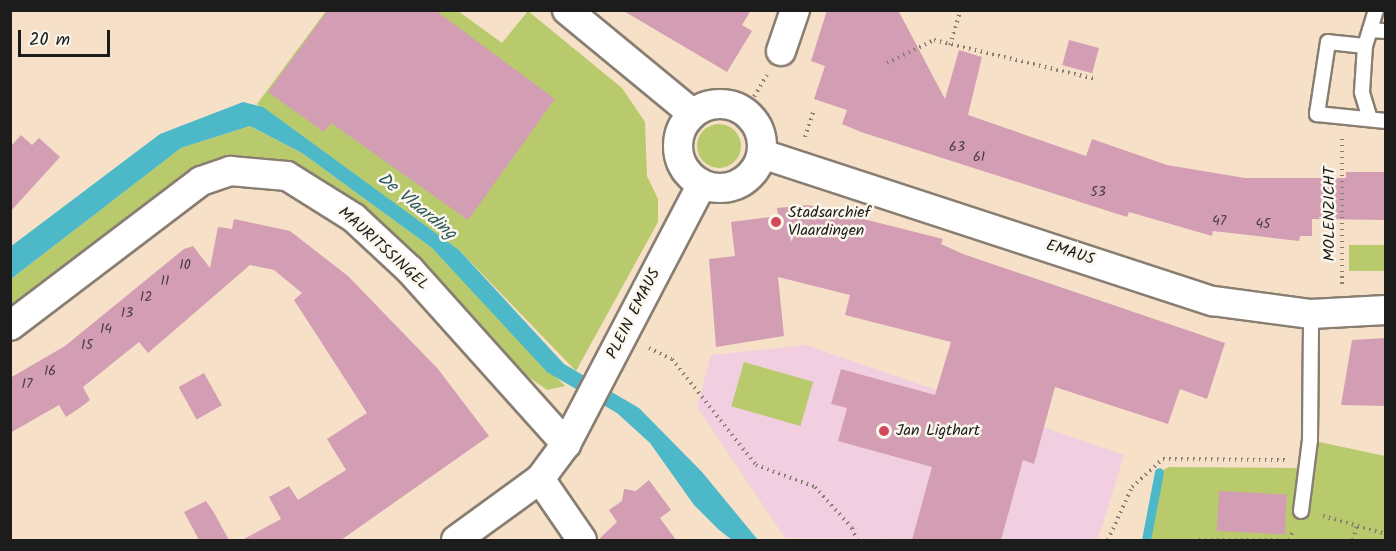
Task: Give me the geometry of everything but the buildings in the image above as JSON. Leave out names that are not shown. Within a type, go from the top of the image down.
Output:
[{"type":"street","points":[[567,10],[693,114]]},
{"type":"street","points":[[781,51],[795,10]]},
{"type":"street","points":[[718,104],[745,112],[759,130],[762,154],[739,184],[702,184],[686,171],[678,151],[681,131],[693,114],[718,104]]},
{"type":"street","name":"EMAUS","points":[[762,154],[1214,301],[1311,314],[1386,310]]},
{"type":"street","name":"MAURITSSINGEL","points":[[10,326],[201,182],[230,171],[287,176],[354,218],[410,270],[566,444]]},
{"type":"street","name":"PLEIN EMAUS","points":[[456,540],[540,479],[566,444],[702,184]]},
{"type":"street","points":[[540,479],[582,540]]},
{"type":"lane","points":[[1370,119],[1362,92],[1365,46],[1376,10]]},
{"type":"lane","points":[[1370,30],[1386,31]]},
{"type":"lane","points":[[1365,46],[1328,42],[1317,114],[1386,120]]},
{"type":"lane","points":[[1301,511],[1307,460],[1311,314]]},
{"type":"path","points":[[950,45],[961,10]]},
{"type":"path","points":[[887,63],[934,40],[1095,79]]},
{"type":"path","points":[[745,112],[781,51]]},
{"type":"path","name":"MOLENZICHT","points":[[1342,312],[1341,171],[1347,117]]},
{"type":"path","points":[[621,342],[672,359],[756,465],[815,487],[852,528],[857,540]]},
{"type":"path","points":[[1108,540],[1132,487],[1163,459],[1307,460]]},
{"type":"path","points":[[1289,540],[1301,511],[1386,534]]},
{"type":"path","points":[[1353,540],[1357,525]]},
{"type":"path","points":[[1199,540],[1280,540]]},
{"type":"shaded area","name":"Jan Ligthart","points":[[806,345],[1124,455],[1098,540],[785,538],[697,407],[711,355]]},
{"type":"green space","points":[[326,11],[458,11],[502,43],[528,11],[622,88],[645,122],[647,176],[658,199],[658,222],[576,371],[459,250],[257,104]]},
{"type":"green space","points":[[719,124],[728,125],[735,130],[740,137],[740,155],[735,162],[728,167],[719,168],[710,167],[703,162],[698,155],[697,146],[698,137],[703,130],[710,125]]},
{"type":"green space","points":[[250,126],[302,153],[432,248],[565,386],[547,390],[527,376],[519,382],[427,276],[240,164],[11,318],[11,279],[181,148]]},
{"type":"green space","points":[[1349,245],[1385,245],[1385,271],[1349,271]]},
{"type":"green space","points":[[744,362],[813,382],[801,426],[731,406]]},
{"type":"green space","points":[[1310,440],[1385,456],[1385,540],[1146,540],[1159,472],[1169,467],[1306,468]]},
{"type":"water","points":[[243,102],[263,107],[459,250],[564,364],[639,408],[702,472],[758,540],[732,540],[718,529],[694,505],[650,443],[617,413],[547,372],[432,248],[302,153],[250,126],[181,148],[11,279],[10,247],[160,134]]},
{"type":"waterway","points":[[1146,540],[1159,472]]},
{"type":"place","name":"Stadsarchief Vlaardingen","points":[[776,222]]},
{"type":"place","name":"Jan Ligthart","points":[[884,431]]},
{"type":"water label","name":"De Vlaarding","points":[[416,207]]}]
